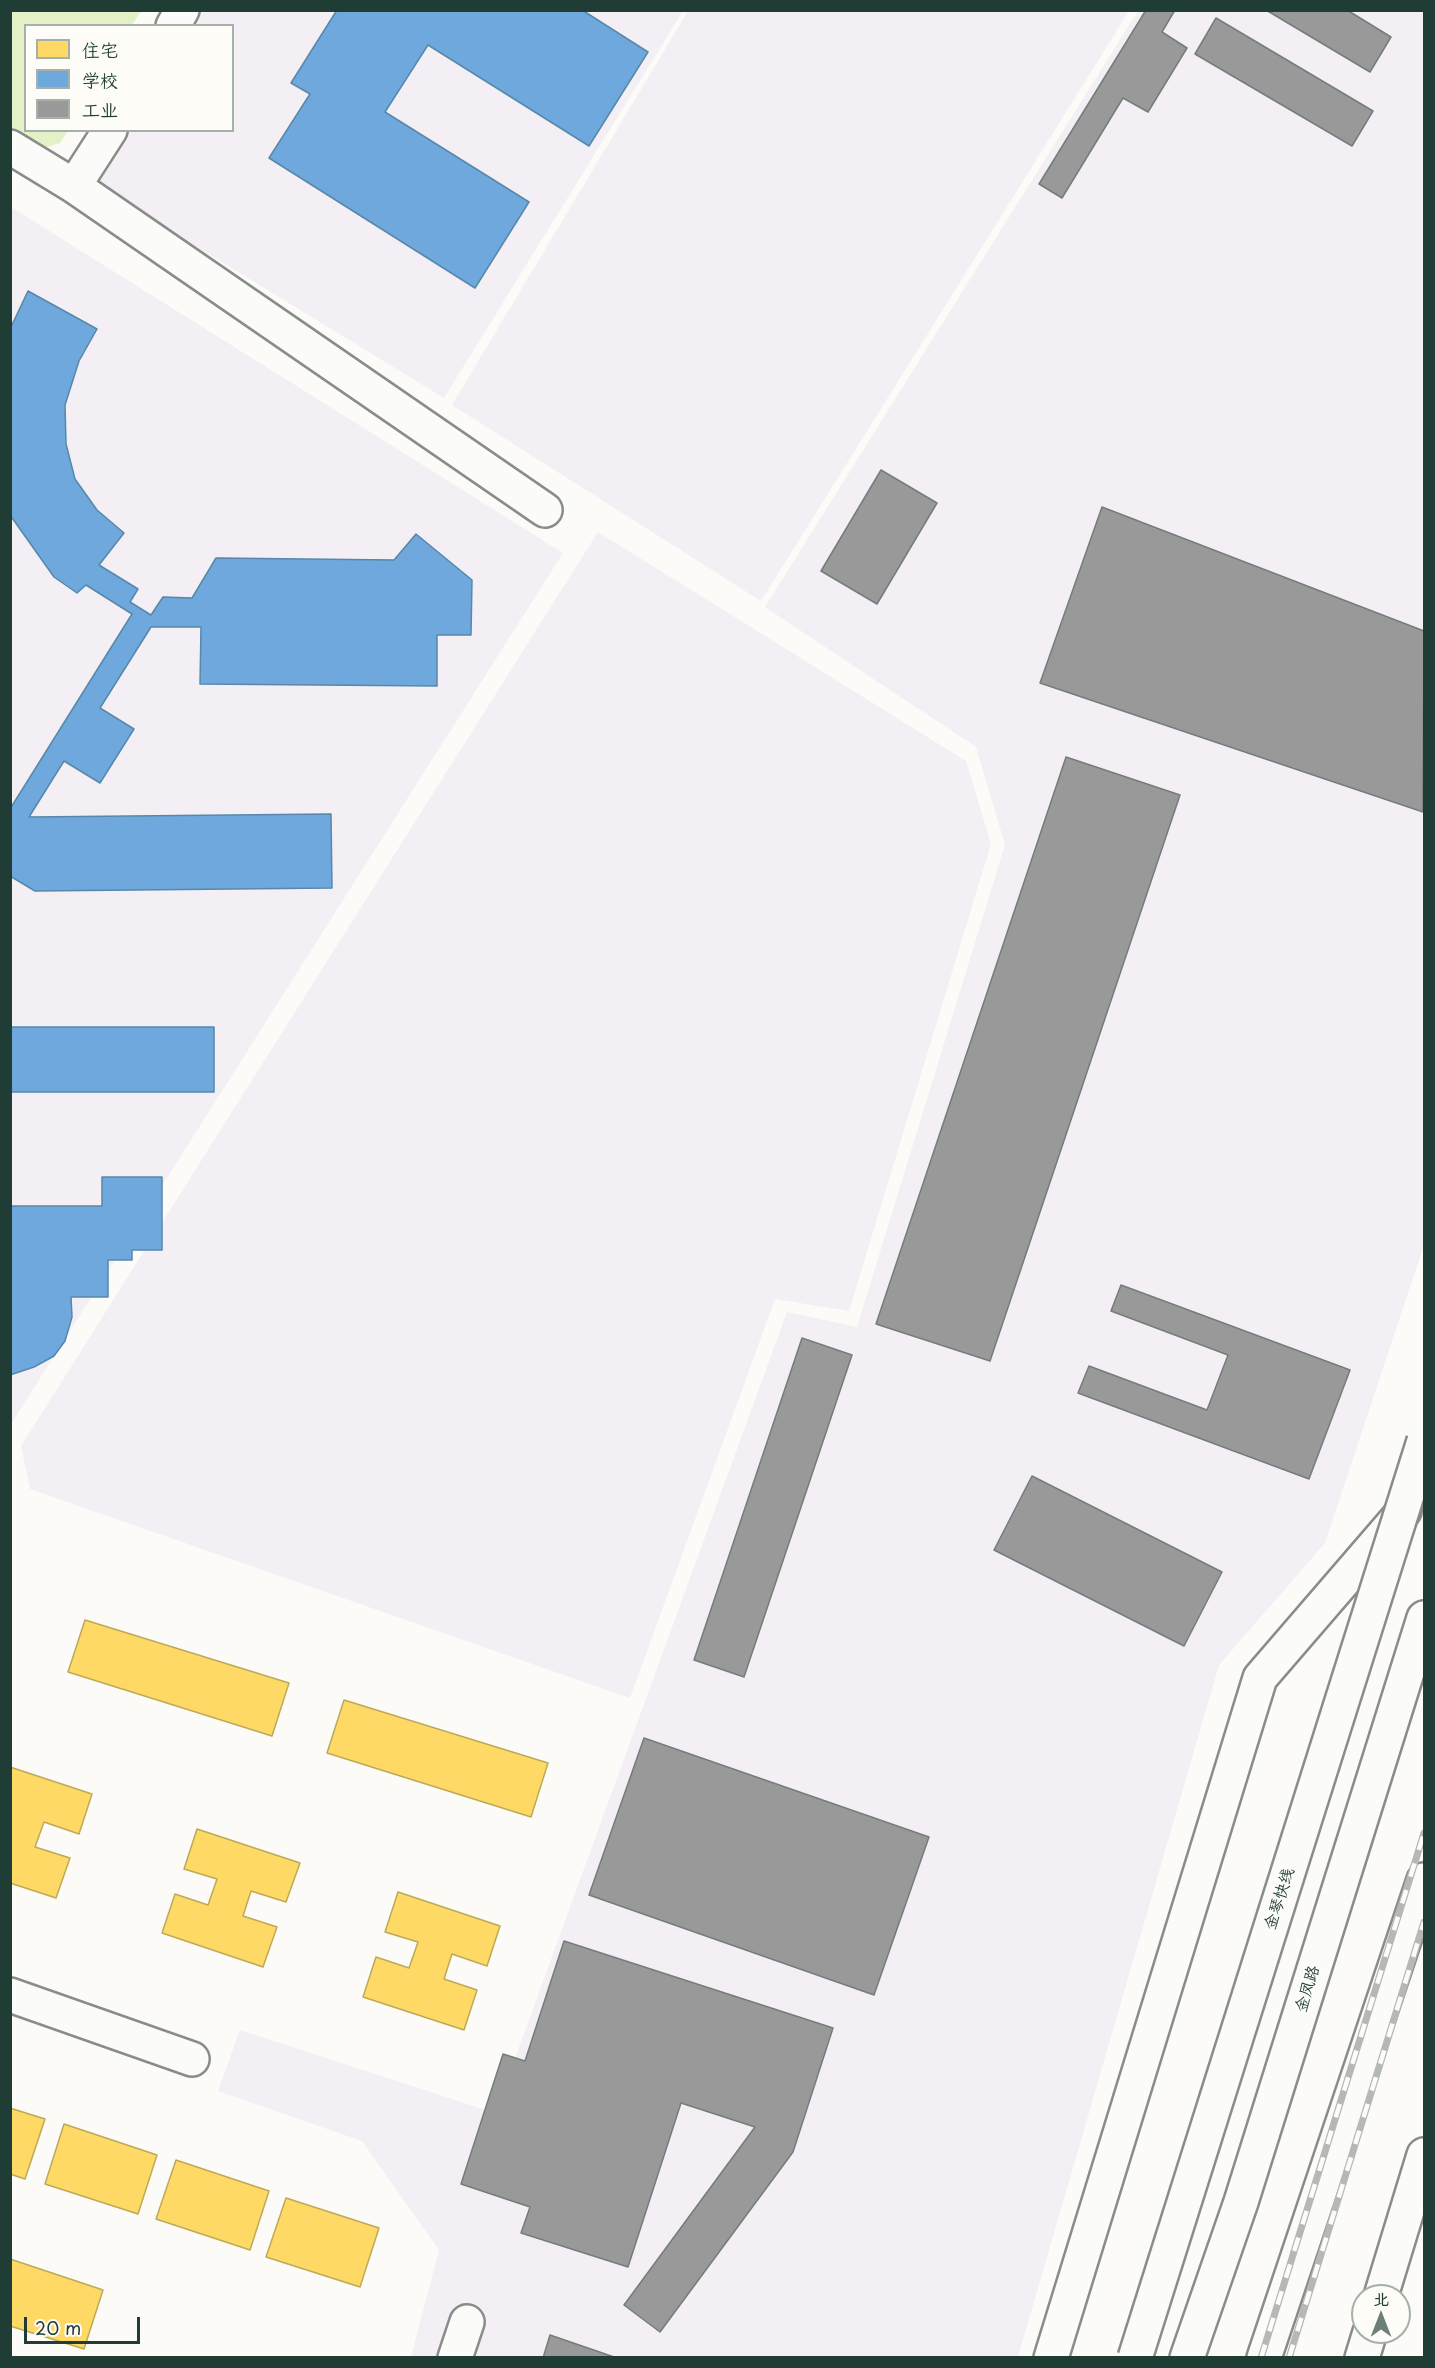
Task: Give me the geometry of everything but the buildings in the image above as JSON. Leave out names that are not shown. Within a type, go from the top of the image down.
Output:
[{"type":"main road","points":[[174,24],[182,10]]},
{"type":"main road","points":[[74,186],[109,132]]},
{"type":"main road","points":[[10,147],[74,186],[545,510]]},
{"type":"main road","name":"金琴快线","points":[[1136,2358],[1425,1441]]},
{"type":"main road","points":[[1051,2358],[1260,1677],[1425,1487]]},
{"type":"main road","name":"金凤路","points":[[1187,2358],[1241,2202],[1425,1618]]},
{"type":"main road","points":[[1264,2358],[1425,1880]]},
{"type":"main road","points":[[10,1995],[192,2059]]},
{"type":"main road","points":[[1385,2284],[1425,2155]]},
{"type":"main road","points":[[455,2358],[467,2322]]},
{"type":"shaded area","points":[[201,11],[683,11],[444,398],[94,184],[126,132],[234,132],[234,24],[193,24]]},
{"type":"shaded area","points":[[688,11],[1129,11],[761,601],[452,405]]},
{"type":"shaded area","points":[[1138,11],[1424,11],[1424,1245],[1325,1543],[1219,1665],[1018,2357],[411,2357],[439,2250],[362,2141],[218,2091],[240,2030],[495,2113],[787,1312],[857,1327],[1005,845],[976,747],[765,607]]},
{"type":"shaded area","points":[[11,207],[563,553],[11,1424]]},
{"type":"shaded area","points":[[598,532],[966,761],[991,844],[849,1311],[775,1299],[630,1698],[30,1489],[21,1446]]},
{"type":"green space","points":[[11,11],[141,11],[133,24],[24,24],[24,132],[67,132],[60,143],[11,158]]},
{"type":"railway","points":[[1261,2358],[1424,1833]]},
{"type":"railway","points":[[1289,2358],[1424,1922]]}]
